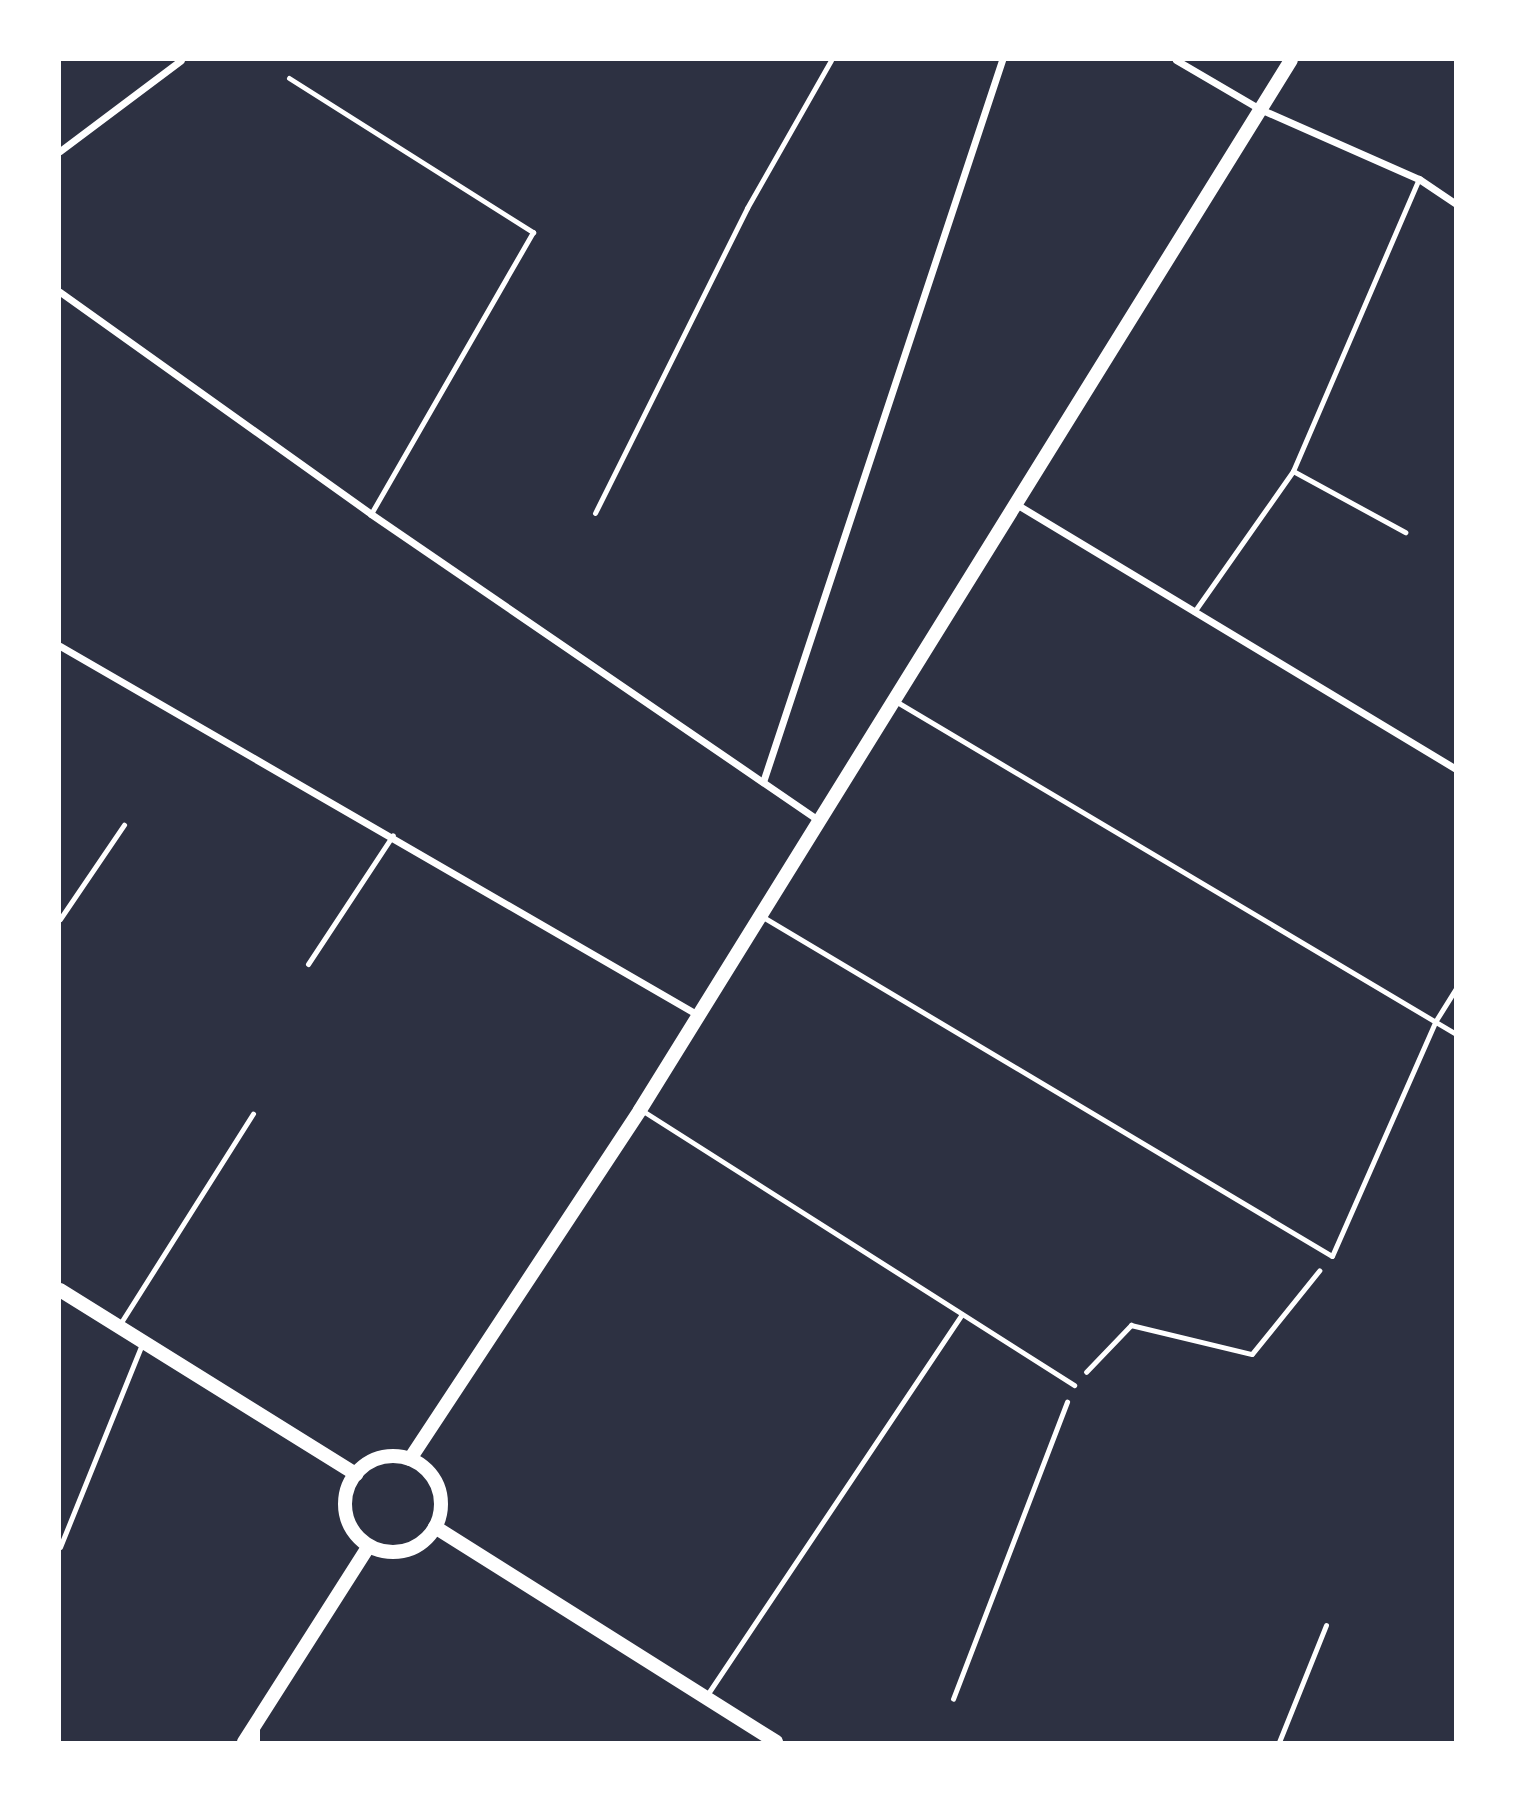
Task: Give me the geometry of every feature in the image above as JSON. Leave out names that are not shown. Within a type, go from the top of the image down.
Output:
[{"type":"main road","points":[[410,1460],[640,1110],[1291,60]]},
{"type":"main road","points":[[61,1293],[356,1474]]},
{"type":"main road","points":[[380,1458],[410,1460],[423,1466],[439,1490],[435,1527],[410,1549],[382,1552],[356,1536],[344,1505],[356,1474],[380,1458]]},
{"type":"main road","points":[[435,1527],[706,1696],[774,1742]]},
{"type":"main road","points":[[244,1742],[369,1546]]},
{"type":"street","points":[[60,151],[181,60]]},
{"type":"street","points":[[763,782],[1002,60]]},
{"type":"street","points":[[1176,60],[1260,109],[1419,179],[1455,204]]},
{"type":"street","points":[[60,292],[371,513],[818,820]]},
{"type":"street","points":[[1015,504],[1455,769]]},
{"type":"street","points":[[60,646],[393,835],[698,1015]]},
{"type":"street","points":[[256,1723],[256,1742]]},
{"type":"lane","points":[[595,513],[747,208],[831,60]]},
{"type":"lane","points":[[289,78],[533,232],[371,513]]},
{"type":"lane","points":[[1194,612],[1293,471],[1419,179]]},
{"type":"lane","points":[[1293,471],[1405,532]]},
{"type":"lane","points":[[894,700],[1455,1034]]},
{"type":"lane","points":[[60,919],[124,825]]},
{"type":"lane","points":[[308,964],[393,835]]},
{"type":"lane","points":[[760,916],[1332,1256],[1435,1022],[1455,989]]},
{"type":"lane","points":[[640,1110],[1074,1385]]},
{"type":"lane","points":[[118,1326],[253,1114]]},
{"type":"lane","points":[[706,1696],[961,1314]]},
{"type":"lane","points":[[60,1547],[143,1342]]},
{"type":"lane","points":[[1279,1742],[1326,1625]]},
{"type":"path","points":[[953,1699],[1074,1385],[1131,1325],[1252,1354],[1332,1256]]}]
